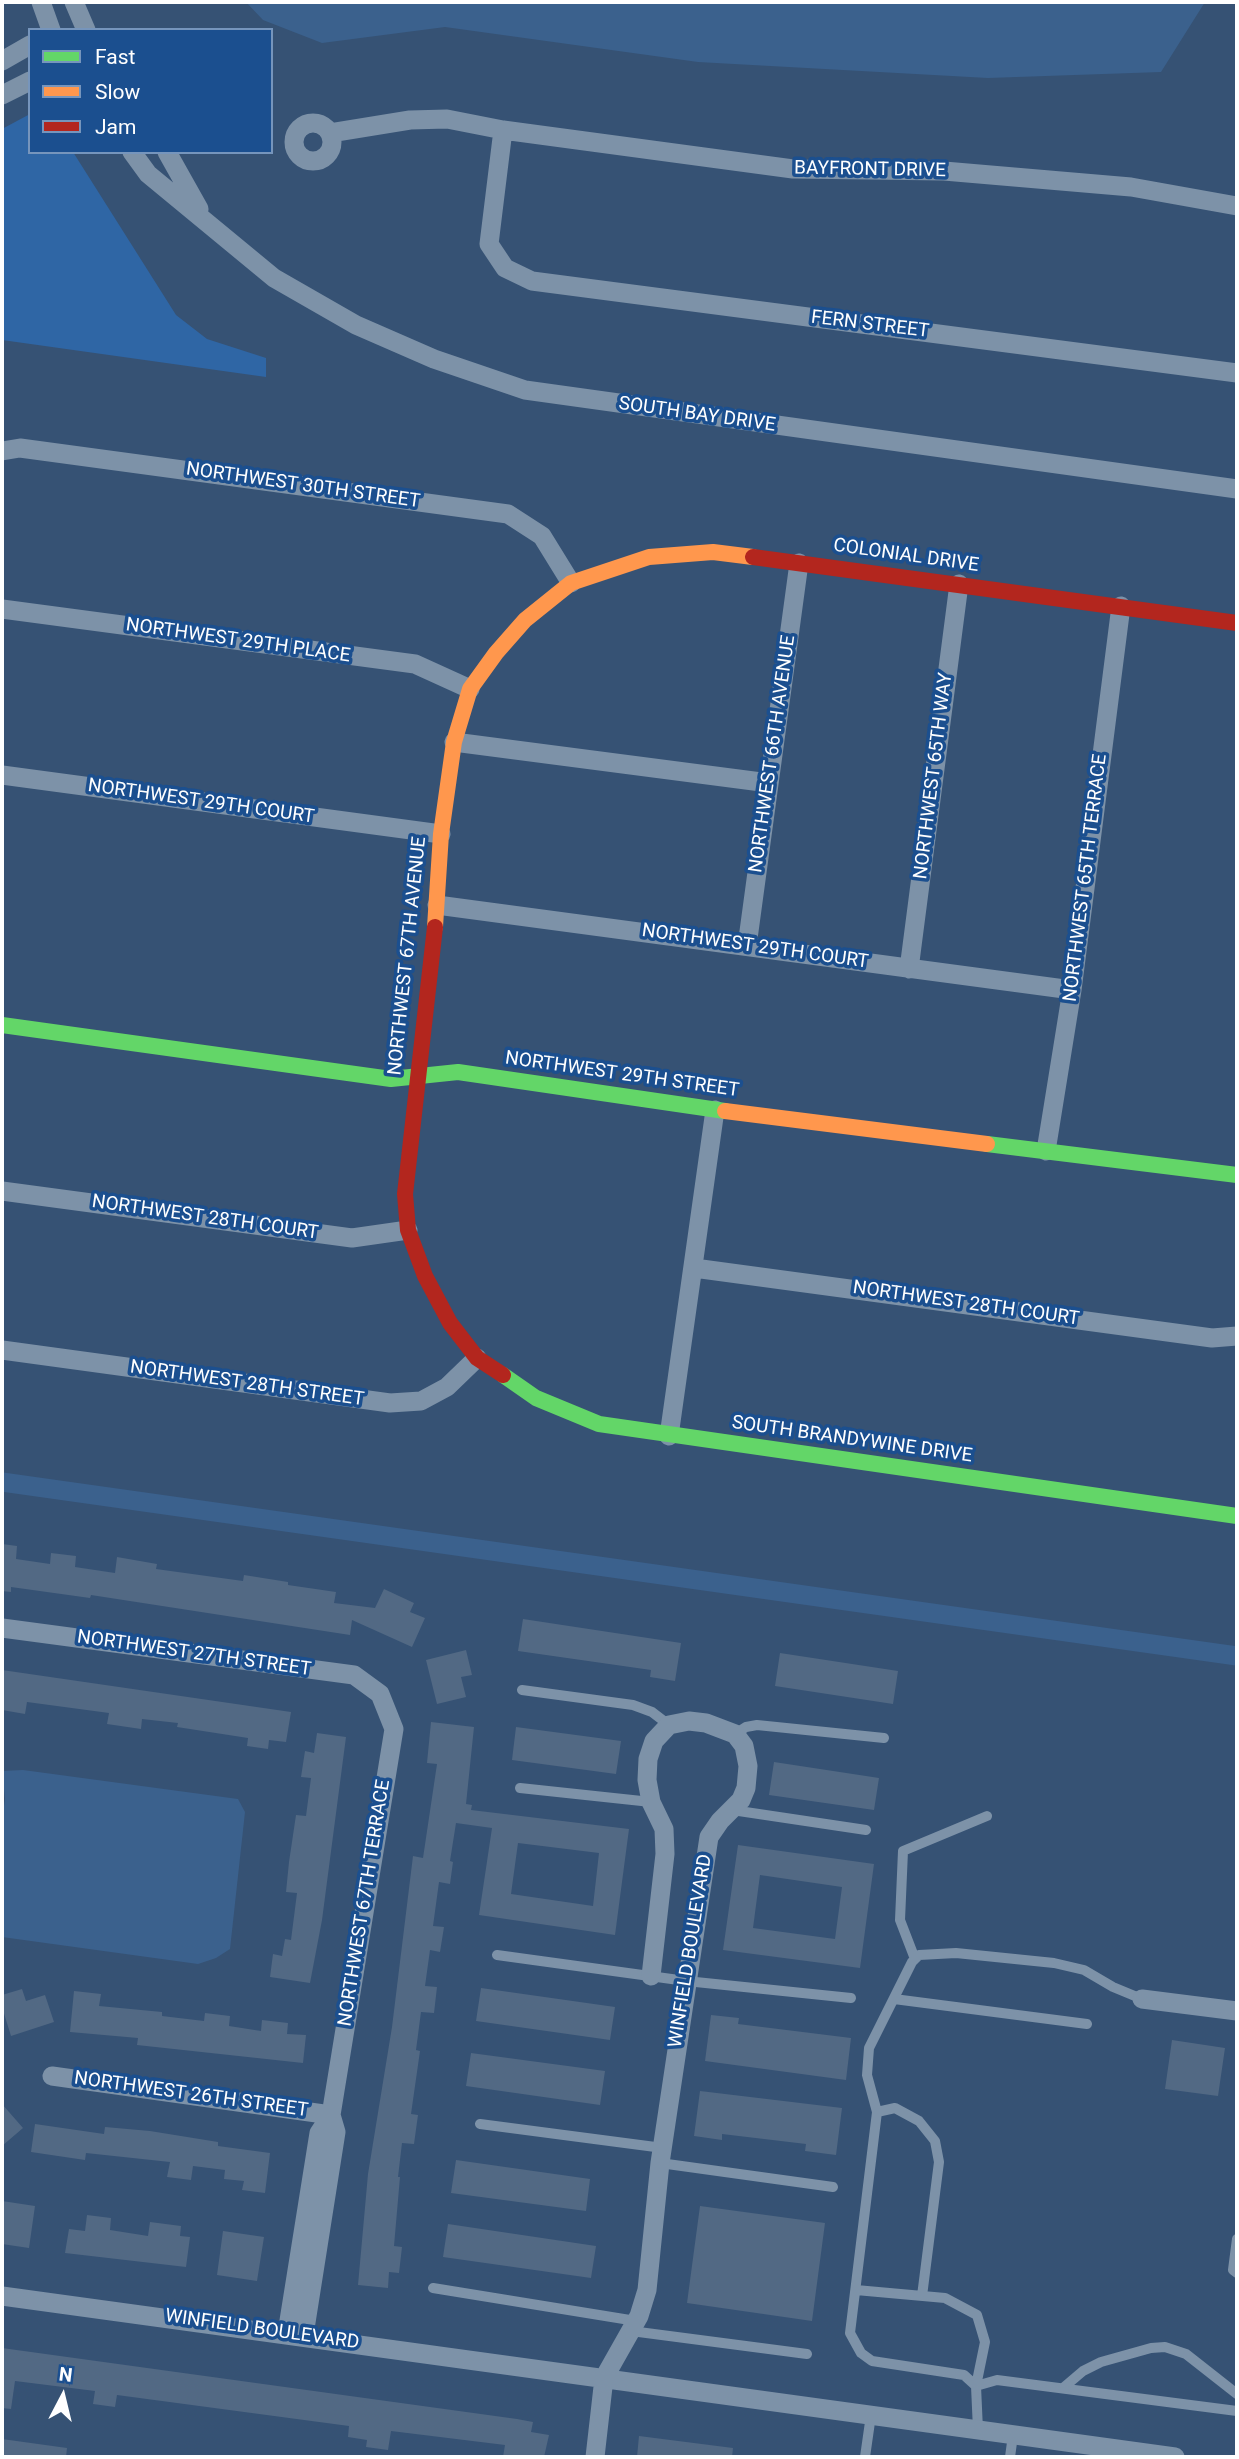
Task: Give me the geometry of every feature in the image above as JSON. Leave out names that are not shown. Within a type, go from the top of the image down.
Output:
[{"type":"street","points":[[41,2],[50,28]]},
{"type":"street","points":[[63,28],[80,17]]},
{"type":"street","points":[[2,61],[28,46]]},
{"type":"street","points":[[2,95],[28,82]]},
{"type":"street","name":"BAYFRONT DRIVE","points":[[330,133],[410,120],[447,119],[503,130],[793,169],[944,171],[1131,187],[1208,203],[1237,206]]},
{"type":"street","name":"FERN STREET","points":[[503,130],[489,244],[505,268],[532,281],[1237,373]]},
{"type":"street","name":"SOUTH BAY DRIVE","points":[[133,154],[148,174],[274,278],[356,326],[434,359],[525,390],[1237,489]]},
{"type":"street","name":"SOUTH BAY DRIVE","points":[[168,154],[202,216]]},
{"type":"street","name":"NORTHWEST 30TH STREET","points":[[2,451],[20,448],[508,514],[542,536],[571,583]]},
{"type":"street","name":"COLONIAL DRIVE","points":[[571,583],[649,557],[713,552],[1237,623]]},
{"type":"street","name":"NORTHWEST 66TH AVENUE","points":[[747,946],[799,563]]},
{"type":"street","name":"NORTHWEST 67TH AVENUE","points":[[478,1358],[450,1323],[425,1276],[408,1230],[405,1194],[437,905],[441,834],[454,742],[470,689],[496,653],[526,620],[571,583]]},
{"type":"street","name":"NORTHWEST 65TH WAY","points":[[909,969],[959,584]]},
{"type":"street","name":"NORTHWEST 65TH TERRACE","points":[[1046,1151],[1072,990],[1121,606]]},
{"type":"street","name":"NORTHWEST 29TH PLACE","points":[[2,609],[415,664],[470,689]]},
{"type":"street","points":[[454,742],[769,783]]},
{"type":"street","name":"NORTHWEST 29TH COURT","points":[[2,775],[441,834]]},
{"type":"street","name":"NORTHWEST 29TH COURT","points":[[437,905],[1072,990]]},
{"type":"street","name":"NORTHWEST 29TH STREET","points":[[2,1025],[391,1079],[458,1072],[715,1110],[1237,1175]]},
{"type":"street","points":[[669,1436],[715,1110]]},
{"type":"street","name":"NORTHWEST 28TH COURT","points":[[2,1191],[352,1238],[408,1230]]},
{"type":"street","name":"NORTHWEST 28TH COURT","points":[[694,1268],[1212,1338],[1237,1336]]},
{"type":"street","name":"NORTHWEST 28TH STREET","points":[[2,1350],[390,1403],[421,1401],[447,1387],[478,1358]]},
{"type":"street","name":"SOUTH BRANDYWINE DRIVE","points":[[478,1358],[536,1398],[599,1424],[1237,1516]]},
{"type":"street","name":"NORTHWEST 27TH STREET","points":[[2,1628],[354,1675],[380,1694]]},
{"type":"street","name":"NORTHWEST 67TH TERRACE","points":[[296,2334],[319,2133],[331,2115],[394,1729],[380,1694]]},
{"type":"street","points":[[669,1725],[690,1721],[706,1723],[735,1734]]},
{"type":"street","name":"WINFIELD BOULEVARD","points":[[651,1976],[665,1854],[664,1829],[651,1802],[647,1780],[648,1759],[654,1741],[669,1725]]},
{"type":"street","name":"WINFIELD BOULEVARD","points":[[604,2378],[634,2326],[646,2290],[686,1981],[709,1837],[746,1788],[748,1766],[744,1746],[735,1734]]},
{"type":"street","points":[[1142,1999],[1237,2011]]},
{"type":"street","name":"NORTHWEST 26TH STREET","points":[[52,2076],[331,2115]]},
{"type":"street","name":"WINFIELD BOULEVARD","points":[[2,2296],[296,2334],[1175,2457]]},
{"type":"street","points":[[595,2457],[604,2378]]},
{"type":"lane","points":[[522,1690],[633,1705],[652,1712],[669,1725]]},
{"type":"lane","points":[[735,1734],[746,1727],[757,1725],[884,1738]]},
{"type":"lane","points":[[520,1788],[651,1802]]},
{"type":"lane","points":[[732,1810],[866,1830]]},
{"type":"lane","points":[[915,1958],[900,1920],[903,1851],[987,1816]]},
{"type":"lane","points":[[976,2386],[964,2375],[872,2361],[861,2353],[850,2333],[877,2112],[867,2062],[869,2048],[915,1958],[919,1955],[956,1953],[1054,1963],[1084,1970],[1113,1987],[1142,1999]]},
{"type":"lane","points":[[497,1955],[686,1981],[851,1998]]},
{"type":"lane","points":[[894,1999],[1087,2024]]},
{"type":"lane","points":[[877,2112],[895,2108],[919,2121],[935,2141],[939,2162],[922,2296]]},
{"type":"lane","points":[[480,2124],[833,2187]]},
{"type":"lane","points":[[1237,2239],[1233,2270],[1237,2273]]},
{"type":"lane","points":[[433,2288],[634,2326],[807,2354]]},
{"type":"lane","points":[[856,2290],[945,2298],[977,2315],[985,2342],[976,2386],[978,2430]]},
{"type":"lane","points":[[1063,2388],[1083,2371],[1101,2362],[1151,2348],[1165,2347],[1186,2354],[1237,2394]]},
{"type":"lane","points":[[976,2386],[997,2379],[1237,2410]]},
{"type":"lane","points":[[864,2457],[871,2415]]},
{"type":"lane","points":[[1010,2457],[1013,2435]]},
{"type":"shaded area","points":[[246,2],[1205,2],[1161,72],[988,78],[698,62],[445,27],[322,43],[263,20]]},
{"type":"shaded area","points":[[28,115],[28,154],[74,154],[176,315],[207,339],[266,358],[266,377],[2,340],[2,129]]},
{"type":"shaded area","points":[[23,1770],[238,1799],[245,1812],[230,1949],[216,1958],[198,1964],[2,1937],[2,1820],[5,1799],[2,1771]]},
{"type":"building","points":[[2,1544],[17,1546],[16,1559],[50,1564],[51,1553],[76,1556],[75,1567],[115,1573],[117,1557],[157,1564],[156,1569],[243,1581],[244,1575],[288,1582],[288,1585],[336,1592],[334,1603],[375,1608],[384,1589],[414,1603],[410,1612],[425,1618],[412,1647],[352,1620],[350,1635],[91,1595],[90,1598],[11,1587],[11,1592],[2,1591]]},
{"type":"building","points":[[523,1619],[681,1643],[675,1681],[650,1677],[651,1670],[518,1651]]},
{"type":"building","points":[[466,1650],[472,1675],[461,1677],[466,1697],[437,1704],[426,1660]]},
{"type":"building","points":[[780,1653],[898,1671],[893,1704],[775,1686]]},
{"type":"building","points":[[2,1670],[291,1712],[286,1742],[269,1740],[268,1749],[247,1746],[248,1738],[177,1727],[178,1723],[142,1719],[141,1729],[107,1724],[109,1713],[27,1702],[25,1714],[2,1710]]},
{"type":"building","points":[[431,1722],[474,1727],[466,1804],[472,1805],[471,1810],[629,1829],[615,1935],[479,1915],[492,1828],[456,1823],[450,1861],[453,1862],[450,1884],[439,1882],[433,1926],[444,1927],[440,1952],[430,1950],[425,1986],[437,1987],[434,2013],[421,2012],[416,2050],[420,2051],[411,2114],[418,2115],[414,2144],[402,2143],[394,2246],[402,2247],[399,2273],[389,2272],[388,2288],[358,2285],[368,2174],[392,2027],[413,1856],[423,1858],[437,1764],[427,1763]],"holes":[[[518,1843],[599,1853],[593,1906],[511,1894]]]},
{"type":"building","points":[[516,1727],[621,1741],[616,1774],[512,1760]]},
{"type":"building","points":[[317,1733],[346,1737],[322,1920],[310,1983],[270,1977],[273,1954],[282,1956],[285,1939],[291,1940],[297,1893],[286,1892],[289,1862],[296,1815],[306,1816],[311,1778],[301,1777],[305,1751],[314,1753]]},
{"type":"building","points":[[774,1762],[879,1778],[874,1810],[769,1795]]},
{"type":"building","points":[[738,1845],[874,1864],[860,1968],[723,1950]],"holes":[[[760,1875],[842,1887],[835,1939],[753,1928]]]},
{"type":"building","points":[[481,1988],[615,2007],[610,2040],[476,2021]]},
{"type":"building","points":[[22,1989],[26,2001],[45,1995],[54,2022],[11,2036],[2,2007],[2,1995]]},
{"type":"building","points":[[74,1991],[101,1994],[99,2006],[162,2012],[162,2016],[204,2021],[205,2013],[230,2016],[229,2026],[261,2031],[262,2020],[288,2023],[287,2034],[306,2035],[303,2063],[137,2045],[138,2038],[70,2032]]},
{"type":"building","points":[[711,2015],[739,2018],[738,2024],[851,2038],[846,2080],[705,2061]]},
{"type":"building","points":[[1172,2040],[1225,2048],[1218,2096],[1165,2089]]},
{"type":"building","points":[[471,2053],[605,2071],[600,2105],[466,2086]]},
{"type":"building","points":[[700,2091],[842,2108],[836,2155],[805,2151],[806,2144],[722,2134],[722,2140],[694,2136]]},
{"type":"building","points":[[2,2104],[23,2128],[2,2146]]},
{"type":"building","points":[[35,2124],[104,2134],[105,2127],[150,2131],[218,2142],[218,2146],[270,2153],[265,2193],[242,2190],[244,2181],[224,2179],[225,2170],[193,2166],[191,2180],[167,2177],[170,2162],[86,2153],[85,2160],[31,2152]]},
{"type":"building","points":[[456,2160],[590,2179],[586,2211],[451,2193]]},
{"type":"building","points":[[2,2201],[35,2206],[29,2248],[2,2244]]},
{"type":"building","points":[[700,2206],[825,2223],[812,2321],[687,2303]]},
{"type":"building","points":[[87,2215],[111,2218],[110,2230],[148,2236],[150,2222],[181,2226],[180,2236],[190,2237],[186,2267],[65,2253],[69,2229],[85,2231]]},
{"type":"building","points":[[448,2224],[596,2246],[591,2278],[443,2257]]},
{"type":"building","points":[[223,2231],[264,2237],[257,2281],[217,2275]]},
{"type":"building","points":[[2,2348],[517,2419],[533,2422],[531,2432],[549,2435],[544,2457],[503,2457],[505,2445],[391,2431],[388,2450],[366,2447],[367,2440],[348,2437],[349,2426],[117,2395],[115,2407],[93,2404],[95,2391],[15,2381],[11,2409],[2,2408]]},
{"type":"building","points":[[639,2436],[733,2448],[732,2457],[637,2457]]},
{"type":"building","points":[[2,2439],[67,2448],[66,2457],[2,2457]]},
{"type":"waterway","points":[[2,1482],[1237,1656]]},
{"type":"traffic: fast","points":[[2,1025],[391,1079],[458,1072],[725,1111]]},
{"type":"traffic: fast","points":[[987,1144],[1237,1175]]},
{"type":"traffic: fast","points":[[503,1375],[536,1398],[599,1424],[1237,1516]]},
{"type":"traffic: slow","points":[[435,927],[441,834],[454,742],[470,689],[496,653],[525,620],[571,583],[649,557],[713,552],[753,557]]},
{"type":"traffic: slow","points":[[725,1111],[987,1144]]},
{"type":"traffic: jam","points":[[753,557],[1237,623]]},
{"type":"traffic: jam","points":[[435,927],[405,1194],[408,1230],[425,1276],[450,1323],[477,1358],[503,1375]]}]
